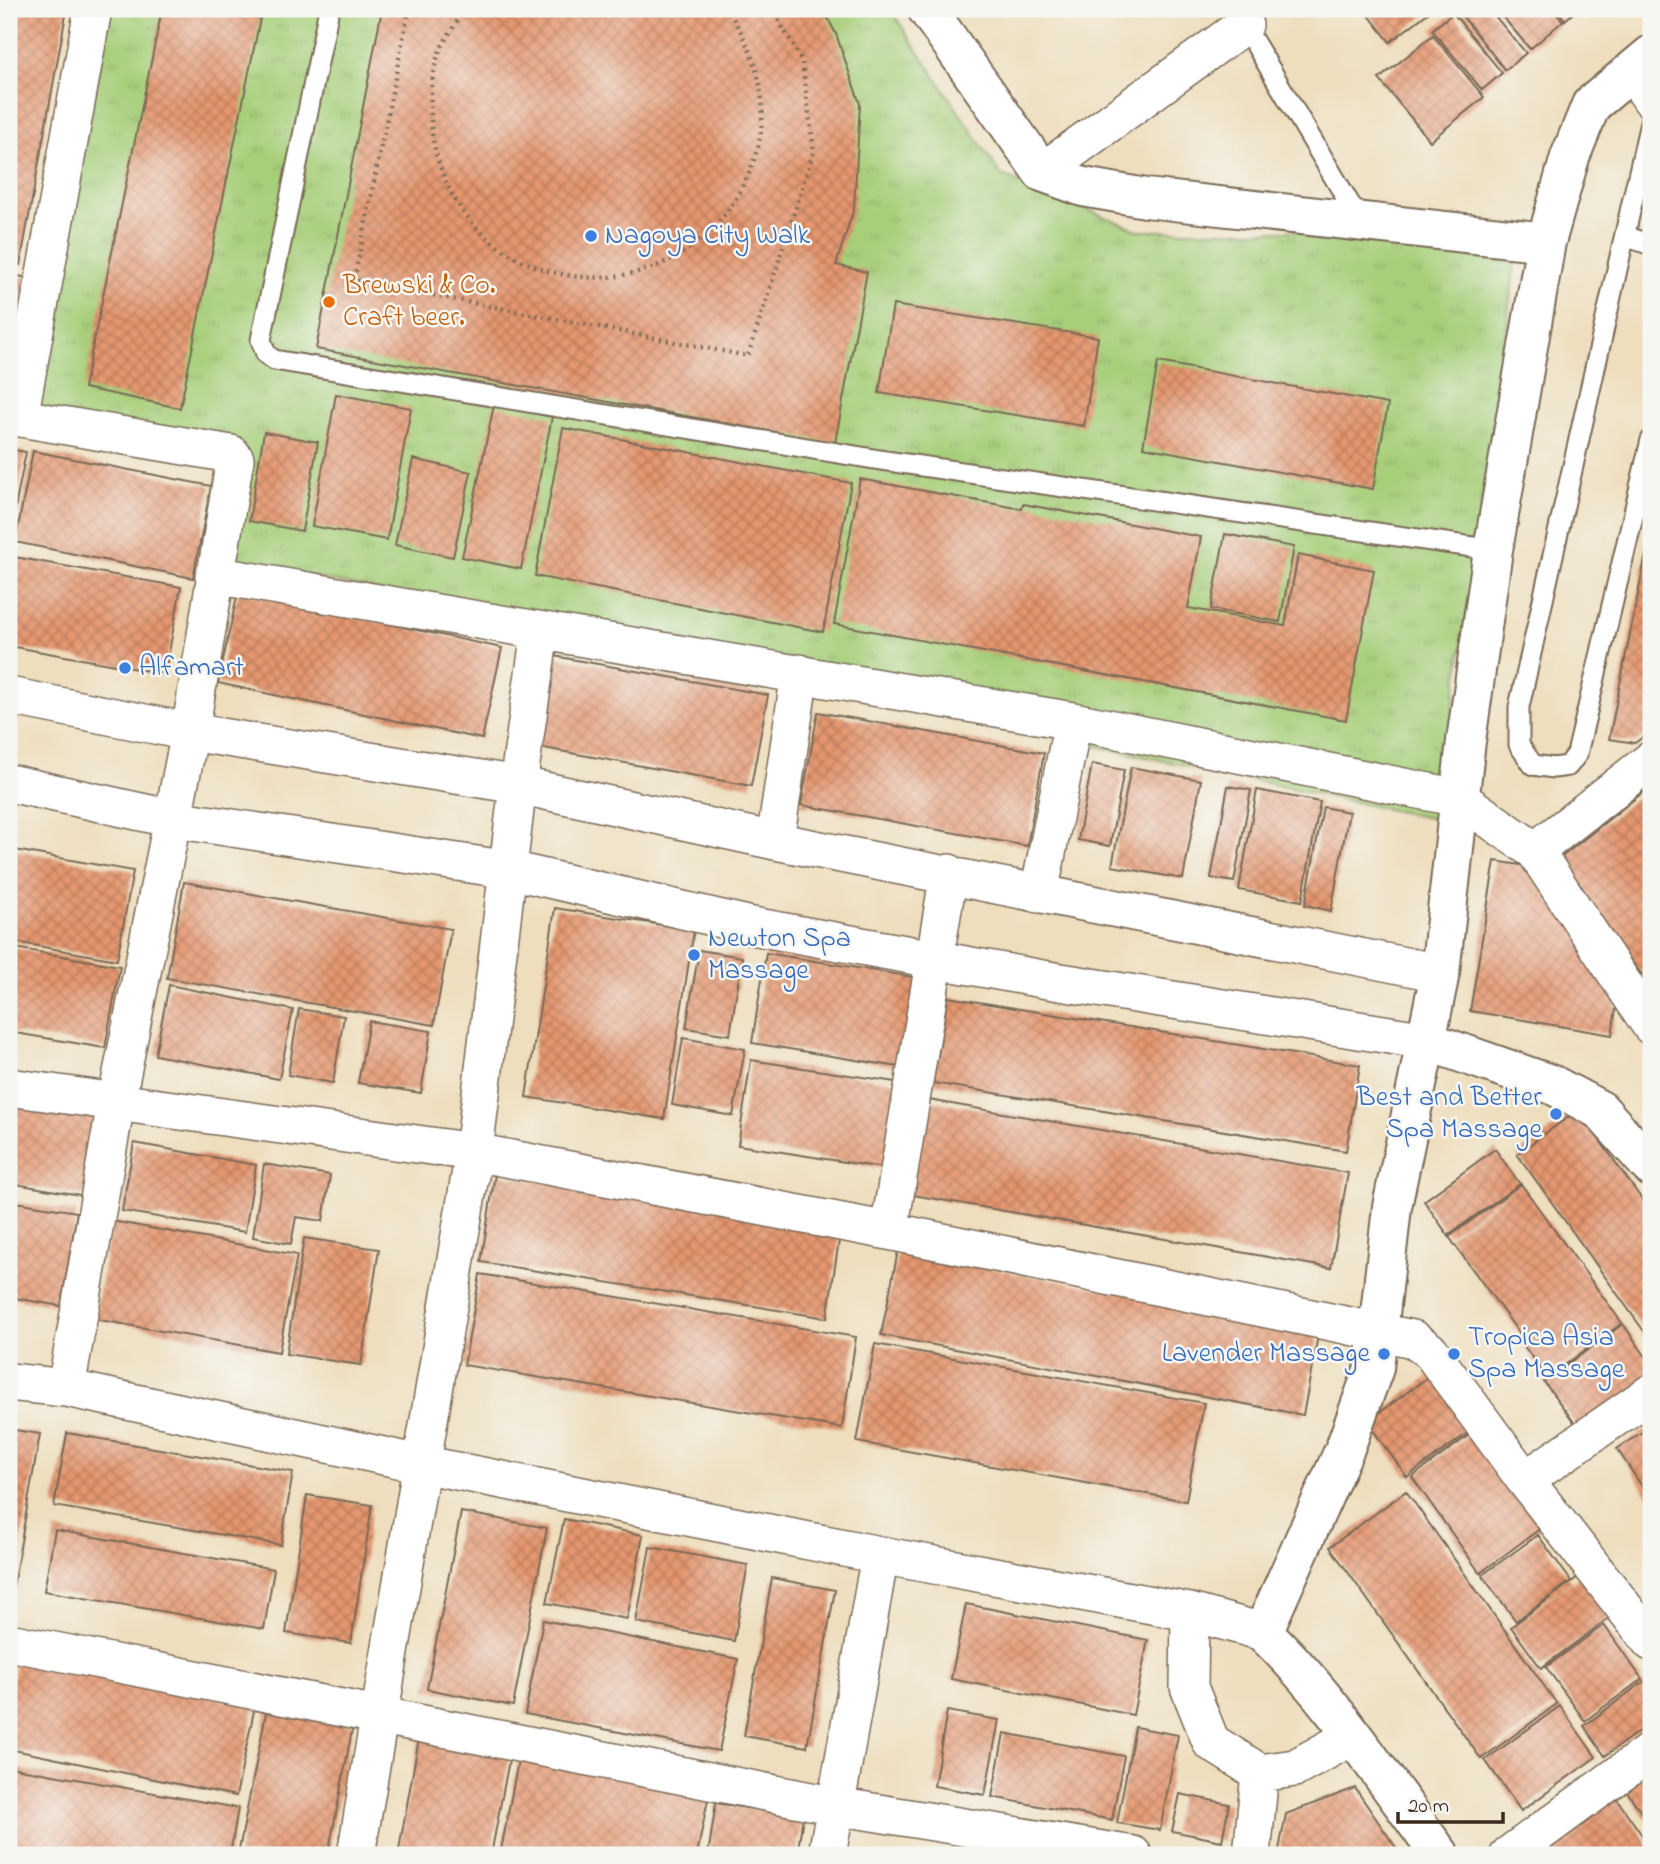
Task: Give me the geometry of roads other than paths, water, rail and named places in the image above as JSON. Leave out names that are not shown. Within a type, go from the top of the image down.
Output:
[{"type":"street","points":[[66,1388],[116,1103],[190,732],[234,456],[14,417],[93,9]]},
{"type":"street","points":[[927,9],[1042,172],[1083,187],[1112,193],[1546,242]]},
{"type":"street","points":[[1042,172],[1244,25]]},
{"type":"street","points":[[1263,1632],[1367,1391],[1378,1331],[1392,1207],[1440,973],[1493,551],[1546,242],[1570,157],[1591,105],[1645,75]]},
{"type":"street","points":[[214,575],[1073,721],[1460,798],[1535,851],[1651,1026]]},
{"type":"street","points":[[356,1855],[382,1713],[474,1152],[510,870],[518,785],[540,632]]},
{"type":"street","points":[[775,841],[800,673]]},
{"type":"street","points":[[9,696],[190,732],[518,785],[775,841],[949,873],[1039,894],[1440,973]]},
{"type":"street","points":[[1039,894],[1073,721]]},
{"type":"street","points":[[1535,851],[1651,760]]},
{"type":"street","points":[[9,783],[173,819],[510,870],[752,926],[1427,1041],[1553,1085],[1600,1110],[1651,1167]]},
{"type":"street","points":[[889,1231],[949,873]]},
{"type":"street","points":[[9,1087],[474,1152],[889,1231],[1413,1339],[1431,1352],[1525,1480],[1651,1642]]},
{"type":"street","points":[[9,1382],[66,1388],[421,1464],[880,1555],[1190,1612],[1263,1632],[1285,1653],[1440,1855]]},
{"type":"street","points":[[1525,1480],[1651,1393]]},
{"type":"street","points":[[827,1855],[880,1555]]},
{"type":"street","points":[[1190,1612],[1189,1687],[1211,1742],[1260,1773],[1295,1768],[1351,1737]]},
{"type":"street","points":[[9,1642],[382,1713],[836,1806],[1133,1855]]},
{"type":"street","points":[[1509,1855],[1651,1751]]},
{"type":"street","points":[[1252,1855],[1260,1773]]},
{"type":"lane","points":[[329,9],[261,340],[266,354],[274,360],[880,460],[1493,551]]},
{"type":"lane","points":[[1244,25],[1360,221]]},
{"type":"lane","points":[[1651,118],[1519,707],[1519,745],[1533,765],[1554,768],[1568,766],[1577,754],[1651,440]]},
{"type":"lane","points":[[1625,236],[1651,245]]},
{"type":"place","name":"Nagoya City Walk","points":[[591,236]]},
{"type":"place","name":"Brewski & Co. Craft beer.","points":[[329,302]]},
{"type":"place","name":"Alfamart","points":[[125,668]]},
{"type":"place","name":"Newton Spa Massage","points":[[694,955]]},
{"type":"place","name":"Best and Better Spa Massage","points":[[1556,1114]]},
{"type":"place","name":"Lavender Massage","points":[[1384,1354]]},
{"type":"place","name":"Tropica Asia Spa Massage","points":[[1454,1354]]}]
